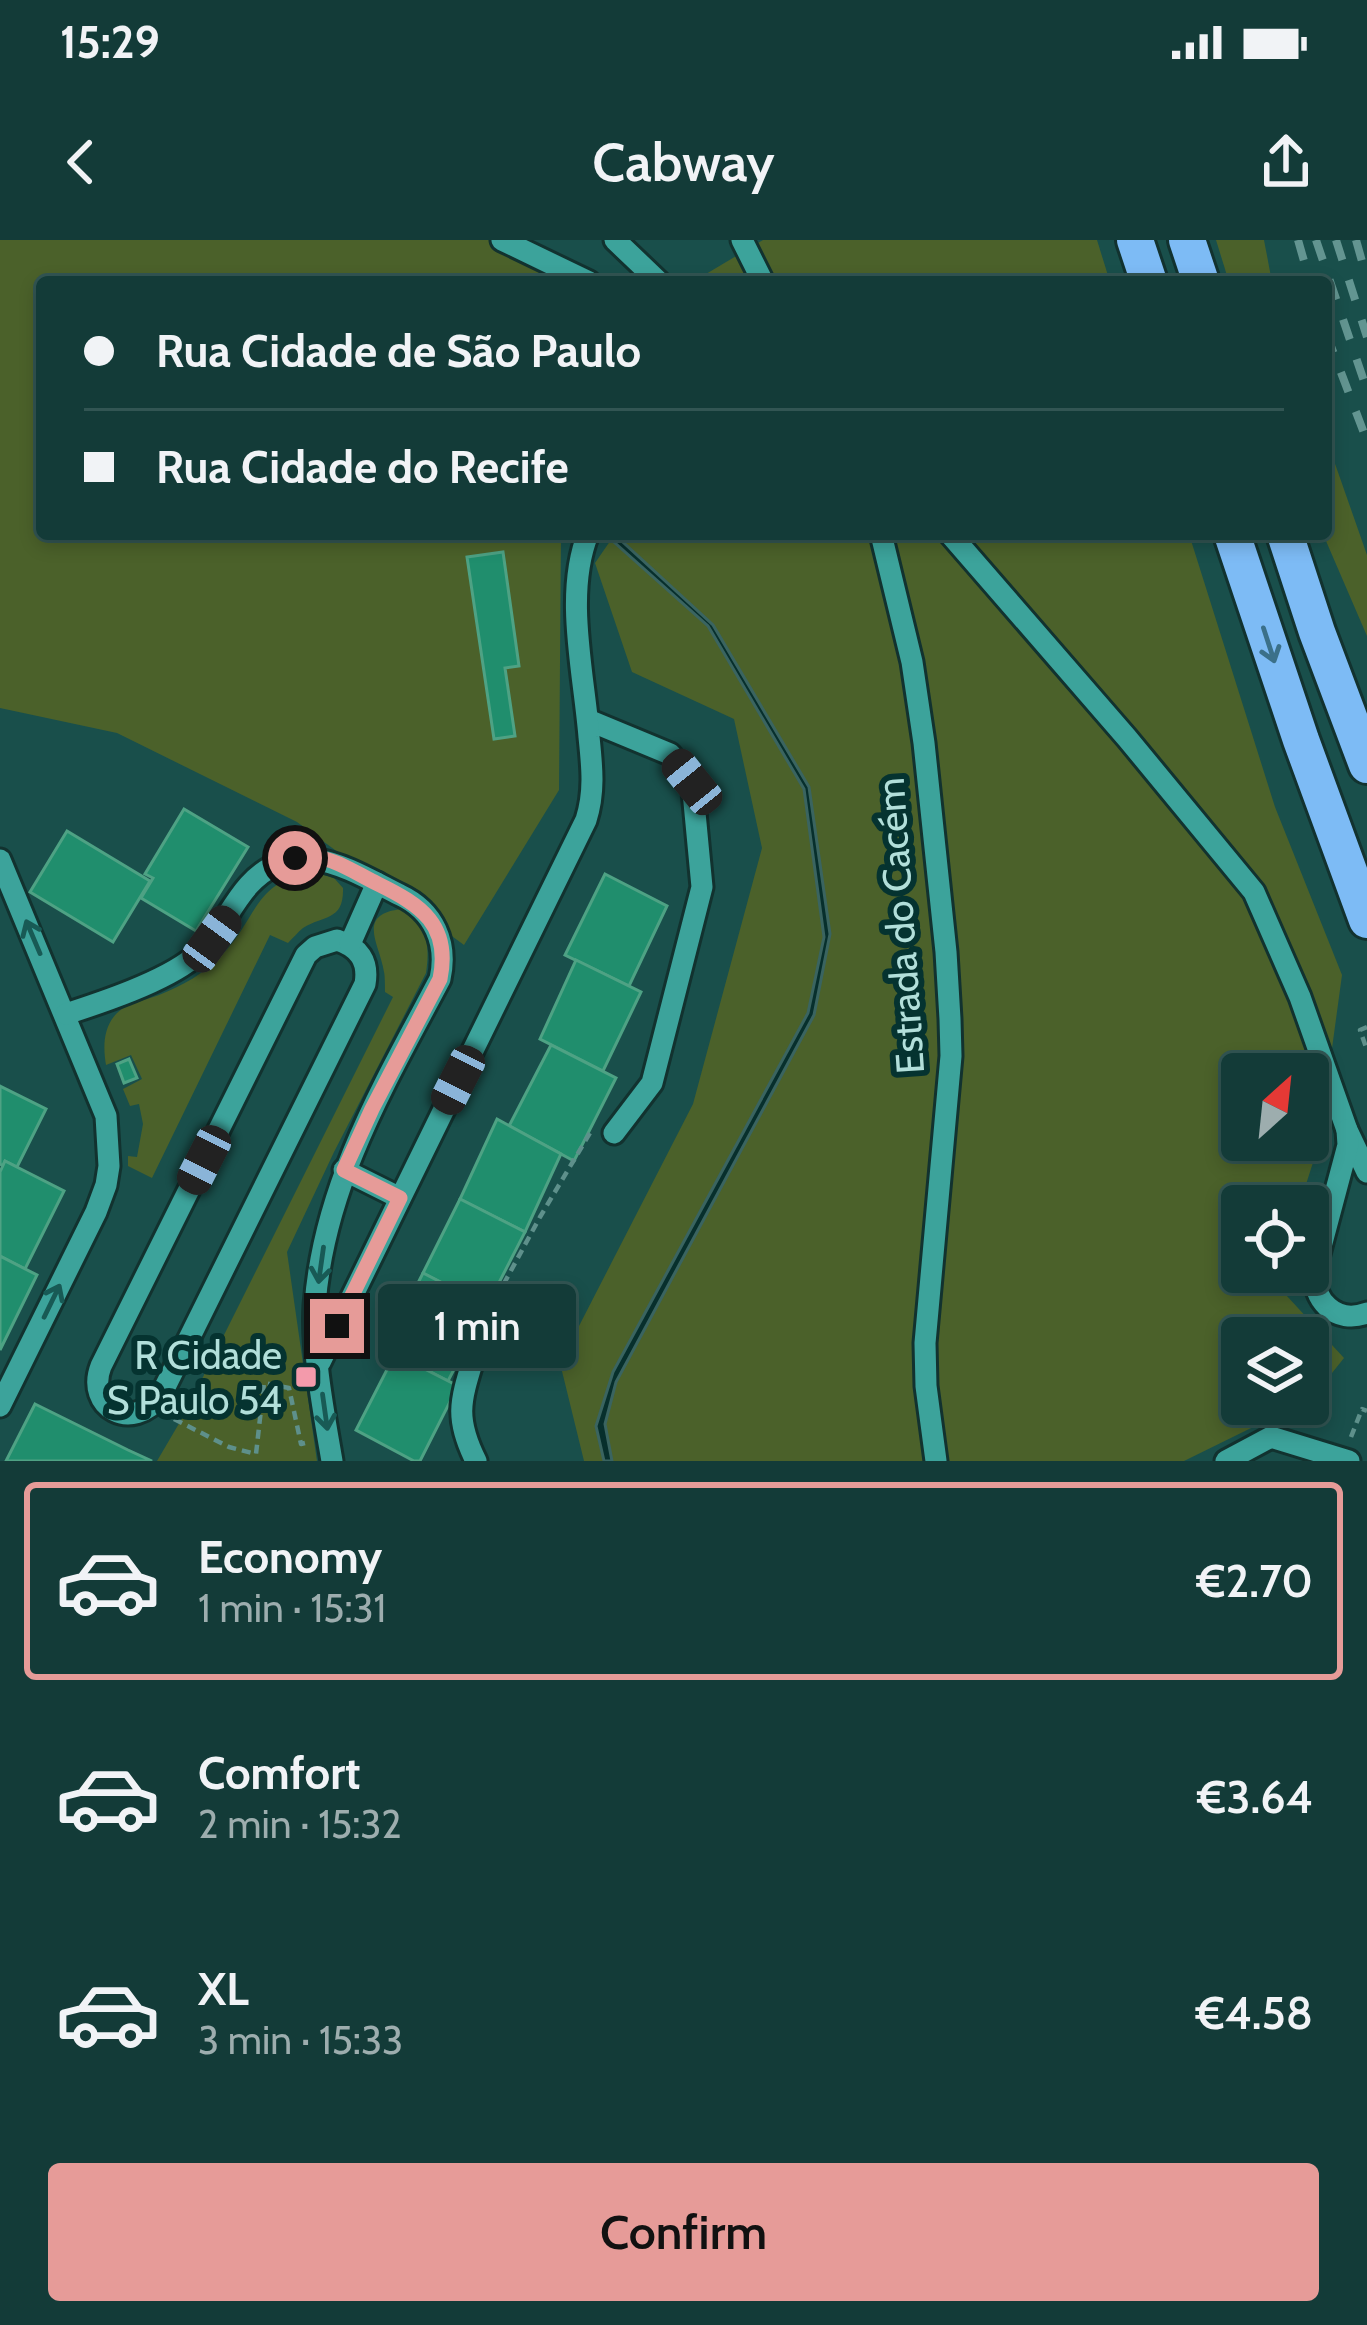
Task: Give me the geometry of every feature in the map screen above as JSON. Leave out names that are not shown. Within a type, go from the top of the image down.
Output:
[{"type":"highway","points":[[1135,240],[1147,276]]},
{"type":"highway","points":[[1187,240],[1199,276]]},
{"type":"highway","points":[[1234,540],[1367,920]]},
{"type":"highway","points":[[1287,540],[1367,765]]},
{"type":"street","points":[[502,240],[577,276]]},
{"type":"street","points":[[615,240],[653,276]]},
{"type":"street","points":[[742,240],[761,276]]},
{"type":"street","points":[[319,1363],[586,820],[593,791],[575,592],[586,540]]},
{"type":"street","name":"Estrada do Cacém","points":[[883,540],[915,682],[948,997],[950,1056],[925,1343],[937,1461]]},
{"type":"street","points":[[955,540],[1254,892],[1367,1172]]},
{"type":"street","points":[[588,720],[670,754],[692,782],[702,886],[652,1083],[614,1133]]},
{"type":"street","points":[[66,1014],[194,958],[249,885],[275,865],[295,858],[327,860],[407,898],[424,910],[439,934],[444,959],[440,979],[372,1109],[329,1215],[315,1307],[332,1461]]},
{"type":"street","points":[[0,860],[106,1116],[110,1166],[96,1212],[0,1406]]},
{"type":"street","points":[[350,944],[376,883]]},
{"type":"street","points":[[324,942],[350,944],[365,965],[365,984],[161,1395],[141,1414],[116,1411],[97,1388],[101,1366],[306,955],[324,942]]},
{"type":"street","points":[[1347,1130],[1348,1145],[1313,1285],[1331,1311],[1345,1317],[1367,1312]]},
{"type":"street","points":[[344,1170],[400,1198]]},
{"type":"street","points":[[473,1360],[460,1400],[461,1420],[476,1461]]},
{"type":"street","points":[[1226,1461],[1271,1437],[1346,1460]]},
{"type":"path","points":[[1367,1027],[1360,1030],[1367,1050]]},
{"type":"path","points":[[473,1360],[470,1346],[604,1109],[614,1133]]},
{"type":"path","points":[[153,1406],[229,1447],[256,1454],[264,1384],[289,1388],[302,1444],[328,1438]]},
{"type":"path","points":[[1346,1460],[1362,1409],[1367,1411]]},
{"type":"green space","points":[[0,240],[514,240],[559,276],[36,276],[36,540],[561,540],[559,790],[464,945],[297,822],[117,733],[0,708]]},
{"type":"green space","points":[[763,240],[1097,240],[1108,276],[703,276]]},
{"type":"green space","points":[[1216,240],[1264,240],[1271,276],[1227,276]]},
{"type":"green space","points":[[1332,455],[1367,555],[1367,636],[1326,540],[1332,540]]},
{"type":"green space","points":[[611,540],[1191,540],[1275,807],[1342,975],[1329,1071],[1329,1053],[1221,1053],[1221,1161],[1314,1161],[1306,1185],[1221,1185],[1221,1293],[1284,1293],[1306,1317],[1221,1317],[1221,1425],[1257,1425],[1184,1461],[584,1461],[560,1363],[693,1104],[762,848],[734,719],[632,672],[595,563]]},
{"type":"green space","points":[[314,872],[334,878],[343,888],[340,906],[288,943],[270,935],[152,1178],[128,1166],[128,1156],[137,1157],[143,1124],[139,1104],[130,1106],[123,1089],[142,1079],[131,1055],[106,1065],[105,1038],[112,1019],[126,1007],[200,973],[234,941],[268,892]]},
{"type":"green space","points":[[402,909],[417,920],[425,936],[426,973],[287,1252],[317,1461],[157,1461],[393,997],[385,992],[374,932],[379,917]]},
{"type":"green space","points":[[1329,1342],[1344,1358],[1329,1377]]},
{"type":"water","points":[[612,540],[621,540],[713,625],[809,787],[830,934],[814,1015],[616,1382],[605,1424],[612,1461],[604,1461],[596,1426],[613,1372],[808,1013],[824,937],[804,789],[708,626]]},
{"type":"building","points":[[503,552],[519,666],[505,668],[515,736],[494,739],[467,557]]},
{"type":"building","points":[[184,809],[248,847],[196,931],[141,898],[153,878],[145,874]]},
{"type":"building","points":[[67,831],[150,881],[113,942],[30,892]]},
{"type":"building","points":[[605,874],[667,906],[629,986],[565,955]]},
{"type":"building","points":[[576,960],[641,992],[603,1071],[540,1039]]},
{"type":"building","points":[[551,1045],[616,1078],[574,1161],[509,1126]]},
{"type":"building","points":[[129,1059],[137,1078],[124,1083],[117,1064]]},
{"type":"building","points":[[0,1086],[46,1109],[17,1167],[5,1161],[0,1164]]},
{"type":"building","points":[[497,1119],[561,1154],[525,1232],[460,1199]]},
{"type":"building","points":[[5,1161],[64,1191],[25,1269],[0,1256],[0,1172]]},
{"type":"building","points":[[460,1199],[525,1232],[487,1306],[423,1273]]},
{"type":"building","points":[[0,1256],[37,1275],[0,1350]]},
{"type":"building","points":[[423,1273],[487,1306],[448,1381],[385,1348]]},
{"type":"building","points":[[395,1354],[458,1386],[420,1461],[356,1430]]},
{"type":"building","points":[[35,1404],[128,1450],[152,1461],[6,1461]]},
{"type":"railway","points":[[1298,240],[1308,276]]},
{"type":"railway","points":[[1316,240],[1328,276]]},
{"type":"railway","points":[[1336,240],[1367,337]]},
{"type":"railway","points":[[1356,240],[1367,279]]},
{"type":"railway","points":[[1332,287],[1367,390]]},
{"type":"railway","points":[[1332,349],[1367,441]]},
{"type":"place","name":"R Cidade S Paulo 54","points":[[306,1377]]},
{"type":"route","points":[[295,858],[327,860],[407,898],[424,910],[439,934],[444,959],[440,979],[344,1170],[400,1198],[337,1326]]}]
